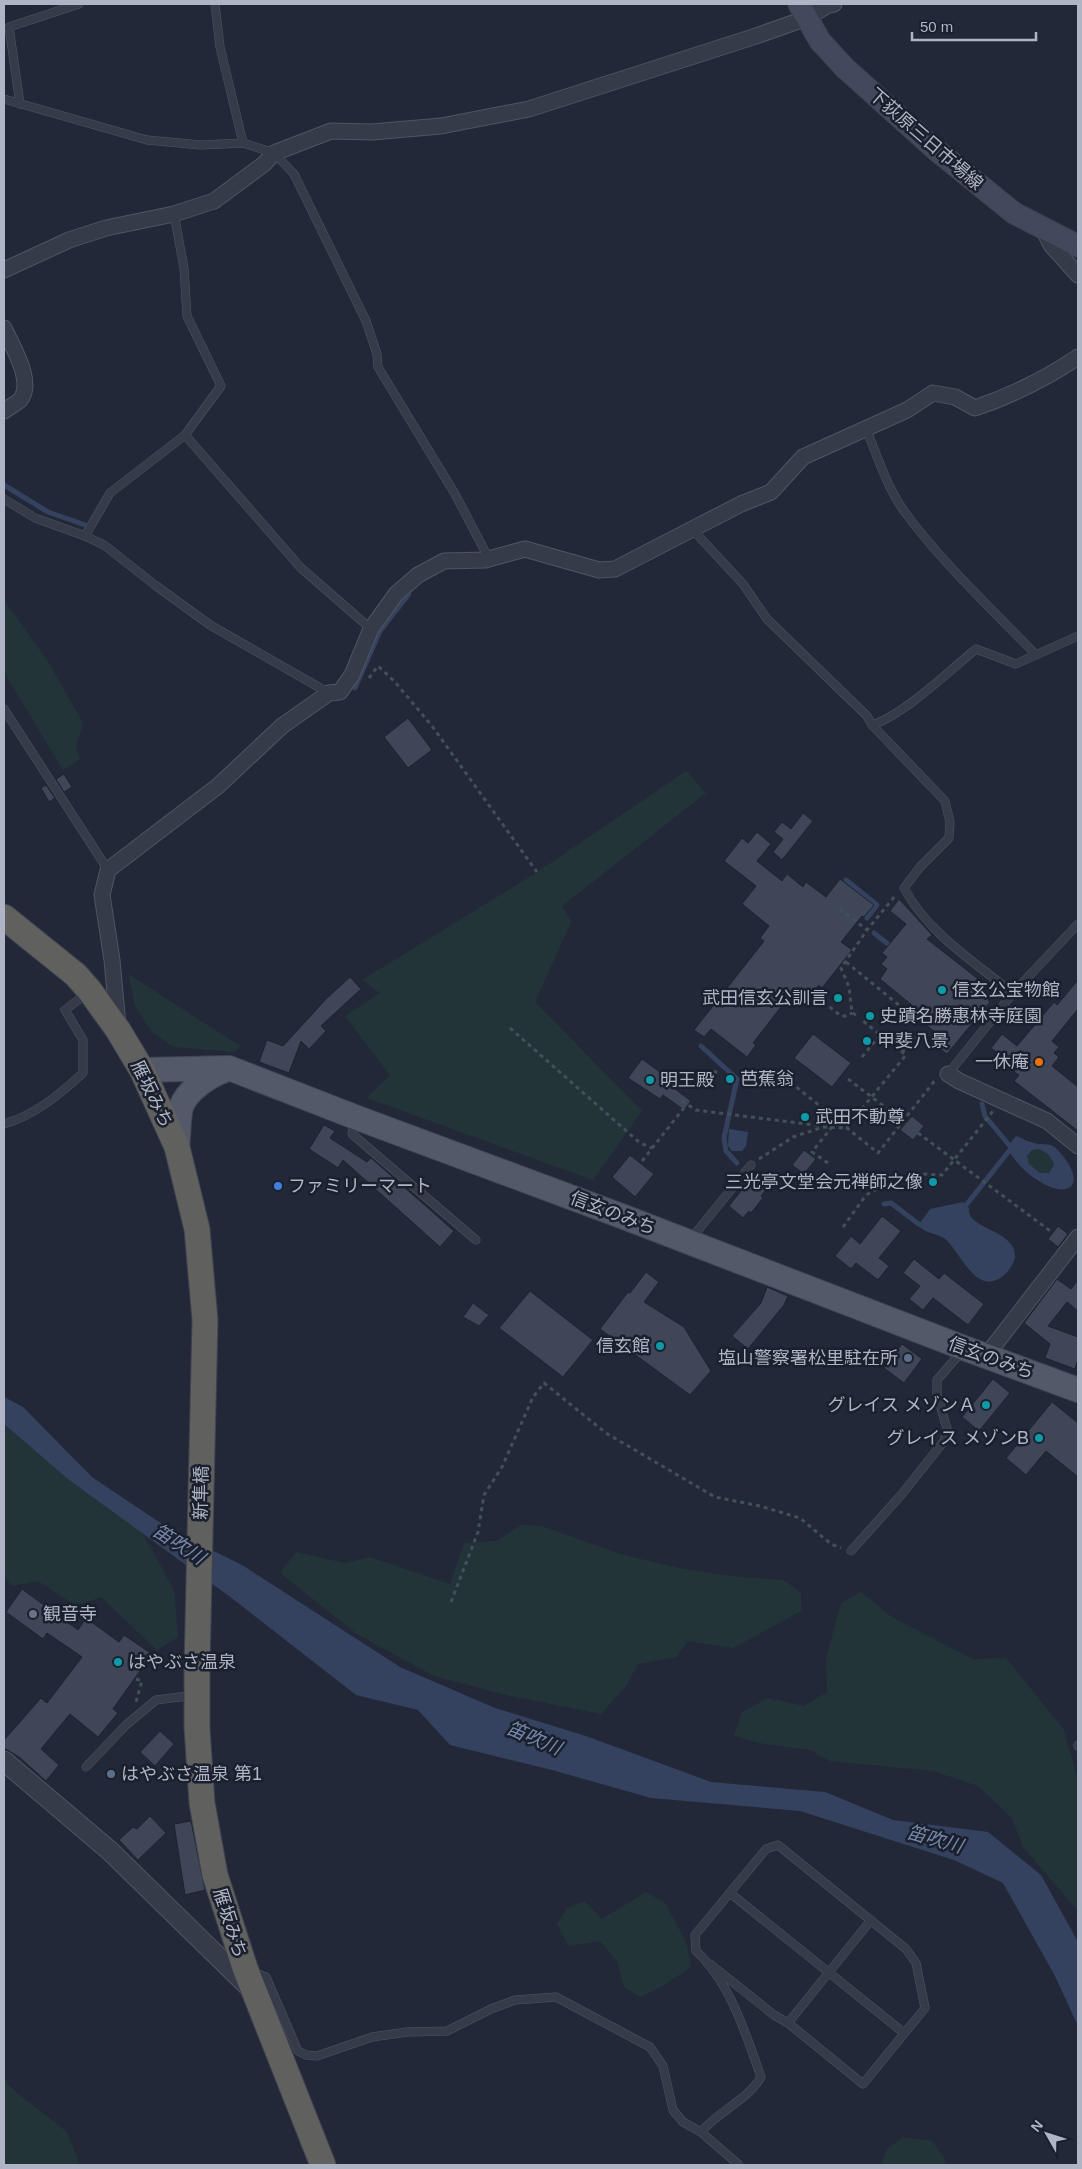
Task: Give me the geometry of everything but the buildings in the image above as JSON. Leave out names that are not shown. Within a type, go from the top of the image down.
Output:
[{"type":"highway","name":"雁坂みち","points":[[4,917],[68,969],[90,991],[118,1030],[142,1070],[178,1147],[197,1229],[205,1320]]},
{"type":"highway","name":"新隼橋","points":[[197,1667],[205,1320]]},
{"type":"highway","name":"雁坂みち","points":[[197,1667],[196,1728],[202,1803],[215,1875],[248,1979],[323,2165]]},
{"type":"main road","name":"下荻原三日市場線","points":[[803,11],[820,41],[845,68],[935,149],[1014,213],[1078,246]]},
{"type":"main road","name":"信玄のみち","points":[[142,1070],[229,1068],[1078,1390]]},
{"type":"main road","points":[[178,1147],[182,1106],[194,1089],[213,1074],[229,1068]]},
{"type":"street","points":[[4,270],[69,240],[106,228],[174,214],[214,201],[264,164],[274,153],[331,131],[372,132],[441,126],[529,109],[803,11],[834,4]]},
{"type":"street","points":[[1043,229],[1051,245],[1078,275]]},
{"type":"street","points":[[4,328],[25,376],[26,388],[20,400],[4,411]]},
{"type":"street","points":[[118,1030],[112,960],[102,895],[108,870],[218,786],[282,726],[329,693],[340,692],[352,675],[371,630],[396,594],[418,575],[444,561],[489,559],[525,549],[599,570],[615,569],[741,504],[771,492],[803,457],[906,410],[933,394],[956,397],[975,408],[998,400],[1078,357]]},
{"type":"street","points":[[948,1074],[959,1082],[1047,1121],[1078,1146]]},
{"type":"street","points":[[975,1352],[1078,1237]]},
{"type":"street","points":[[4,1760],[110,1851],[248,1979]]},
{"type":"lane","points":[[20,104],[9,27],[79,4]]},
{"type":"lane","points":[[215,4],[220,47],[244,143]]},
{"type":"lane","points":[[4,99],[146,140],[201,145],[244,143],[274,153],[294,174],[366,321],[377,354],[378,367],[455,494],[489,559]]},
{"type":"lane","points":[[85,536],[110,493],[185,435],[222,386],[187,316],[184,268],[174,214]]},
{"type":"lane","points":[[866,428],[894,495],[904,511],[949,564],[1036,655]]},
{"type":"lane","points":[[185,435],[301,568],[371,630]]},
{"type":"lane","points":[[4,499],[35,518],[104,545],[210,625],[329,693]]},
{"type":"lane","points":[[692,529],[742,584],[767,619],[867,716],[872,725],[945,801],[950,822],[949,838],[920,867],[904,888],[920,915],[950,943],[1012,993]]},
{"type":"lane","points":[[872,725],[898,712],[976,650],[1016,664],[1078,636]]},
{"type":"lane","points":[[4,709],[108,870]]},
{"type":"lane","points":[[948,1074],[1012,993],[1078,924]]},
{"type":"lane","points":[[4,1124],[34,1112],[56,1098],[82,1073],[83,1040],[65,1010],[90,991]]},
{"type":"lane","points":[[356,1117],[352,1134],[476,1240]]},
{"type":"lane","points":[[689,1242],[751,1165]]},
{"type":"lane","points":[[851,1552],[902,1494],[944,1441],[947,1429],[937,1394],[937,1380],[975,1352]]},
{"type":"lane","points":[[86,1767],[126,1726],[156,1700],[197,1694]]},
{"type":"lane","points":[[778,1845],[906,1949],[916,1964],[925,2008],[863,2084],[696,1951],[695,1935],[730,1893],[766,1849],[778,1845]]},
{"type":"lane","points":[[730,1893],[904,2033]]},
{"type":"lane","points":[[788,2023],[871,1920]]},
{"type":"lane","points":[[701,2132],[711,2120],[755,2087],[761,2077],[743,2023],[710,1964]]},
{"type":"lane","points":[[248,1979],[266,1978],[298,2050],[306,2055],[317,2056],[372,2037],[407,2032],[447,2032],[491,2009],[515,2000],[556,1997],[650,2047],[663,2066],[673,2110],[683,2122],[701,2132],[739,2165]]},
{"type":"path","points":[[368,679],[378,666],[395,682],[432,726],[537,872]]},
{"type":"path","points":[[852,1013],[849,987],[841,968],[867,930],[891,900],[904,888]]},
{"type":"path","points":[[840,909],[867,930]]},
{"type":"path","points":[[846,962],[905,1010]]},
{"type":"path","points":[[817,997],[841,1016],[852,1013]]},
{"type":"path","points":[[852,1013],[856,1015]]},
{"type":"path","points":[[846,1128],[906,1055],[863,1021]]},
{"type":"path","points":[[510,1028],[640,1143],[652,1148]]},
{"type":"path","points":[[902,1052],[918,1032]]},
{"type":"path","points":[[862,1057],[880,1035]]},
{"type":"path","points":[[784,1077],[878,1153],[943,1070],[948,1074]]},
{"type":"path","points":[[848,1079],[904,1122]]},
{"type":"path","points":[[682,1101],[696,1110],[823,1127],[846,1128]]},
{"type":"path","points":[[642,1161],[687,1104]]},
{"type":"path","points":[[843,1227],[866,1195],[877,1189],[909,1187],[921,1174],[942,1174],[956,1160],[989,1116]]},
{"type":"path","points":[[751,1165],[770,1150],[793,1137],[823,1127]]},
{"type":"path","points":[[828,1163],[812,1152],[832,1127]]},
{"type":"path","points":[[918,1133],[1053,1233]]},
{"type":"path","points":[[451,1602],[478,1532],[484,1495],[502,1467],[533,1397],[544,1383],[606,1433],[715,1497],[760,1506],[800,1518],[831,1544],[851,1552]]},
{"type":"shaded area","points":[[4,600],[49,663],[83,723],[76,747],[80,759],[63,770],[4,672]]},
{"type":"shaded area","points":[[686,771],[706,793],[562,906],[571,922],[535,1002],[642,1111],[593,1180],[367,1098],[390,1075],[345,1016],[380,993],[362,980],[533,875]]},
{"type":"shaded area","points":[[128,974],[240,1046],[234,1052],[173,1047],[151,1031],[135,1005]]},
{"type":"shaded area","points":[[1038,1149],[1048,1155],[1053,1162],[1054,1165],[1049,1173],[1040,1173],[1029,1164],[1027,1156],[1032,1150]]},
{"type":"shaded area","points":[[4,1424],[69,1480],[143,1534],[174,1590],[178,1637],[157,1650],[101,1597],[76,1606],[38,1581],[12,1586],[4,1577]]},
{"type":"shaded area","points":[[521,1525],[542,1526],[620,1554],[683,1569],[738,1577],[784,1580],[801,1593],[801,1611],[733,1648],[688,1641],[676,1657],[638,1664],[626,1686],[601,1714],[506,1695],[434,1676],[357,1634],[280,1573],[296,1552],[345,1563],[370,1557],[450,1584],[464,1543],[497,1541]]},
{"type":"shaded area","points":[[861,1592],[893,1618],[973,1659],[1006,1658],[1064,1730],[1078,1781],[1078,1911],[1023,1847],[1012,1818],[978,1786],[933,1771],[830,1761],[810,1750],[759,1743],[734,1736],[742,1712],[768,1698],[804,1706],[827,1692],[826,1658],[841,1603]]},
{"type":"shaded area","points":[[646,1892],[665,1903],[686,1942],[691,1967],[661,1987],[640,1997],[624,1987],[617,1961],[600,1941],[569,1946],[557,1924],[567,1908],[584,1901],[602,1919]]},
{"type":"shaded area","points":[[4,2080],[17,2093],[67,2132],[80,2165],[4,2165]]},
{"type":"shaded area","points":[[903,2137],[932,2141],[945,2159],[946,2165],[881,2165],[887,2149]]},
{"type":"water","points":[[729,1129],[748,1132],[746,1146],[742,1151],[732,1151],[728,1146]]},
{"type":"water","points":[[1016,1136],[1039,1144],[1053,1146],[1069,1165],[1074,1178],[1073,1183],[1070,1187],[1063,1189],[1043,1184],[1024,1170],[1016,1161],[1008,1146]],"holes":[[[1032,1150],[1041,1150],[1052,1159],[1054,1165],[1049,1173],[1040,1173],[1029,1164],[1027,1156]]]},
{"type":"water","points":[[963,1202],[969,1208],[970,1215],[975,1221],[1000,1235],[1013,1248],[1015,1257],[1009,1270],[1003,1276],[993,1281],[985,1281],[977,1277],[969,1270],[944,1238],[920,1227],[920,1223],[930,1209]]},
{"type":"water","name":"笛吹川","points":[[4,1397],[23,1407],[92,1477],[171,1530],[242,1565],[400,1667],[495,1708],[586,1736],[711,1782],[825,1792],[893,1820],[988,1832],[1041,1875],[1078,1942],[1078,2026],[1055,1976],[1003,1883],[954,1860],[800,1811],[651,1798],[552,1770],[450,1745],[418,1710],[356,1695],[233,1599],[69,1480],[4,1424]]},
{"type":"waterway","points":[[4,485],[48,512],[91,527]]},
{"type":"waterway","points":[[355,688],[380,631],[409,594]]},
{"type":"waterway","points":[[846,880],[877,905],[867,918]]},
{"type":"waterway","points":[[874,933],[893,948]]},
{"type":"waterway","points":[[701,1046],[737,1079],[724,1138],[726,1151],[737,1163]]},
{"type":"waterway","points":[[982,1104],[985,1116],[1009,1145]]},
{"type":"waterway","points":[[967,1204],[1009,1151]]},
{"type":"waterway","points":[[884,1204],[891,1203],[920,1225]]},
{"type":"place","name":"信玄公宝物館","points":[[942,990]]},
{"type":"place","name":"武田信玄公訓言","points":[[838,998]]},
{"type":"place","name":"史蹟名勝惠林寺庭園","points":[[870,1016]]},
{"type":"place","name":"甲斐八景","points":[[867,1041]]},
{"type":"place","name":"一休庵","points":[[1039,1062]]},
{"type":"place","name":"芭蕉翁","points":[[730,1079]]},
{"type":"place","name":"明王殿","points":[[650,1080]]},
{"type":"place","name":"武田不動尊","points":[[805,1117]]},
{"type":"place","name":"三光亭文堂会元禅師之像","points":[[933,1182]]},
{"type":"place","name":"ファミリーマート","points":[[278,1186]]},
{"type":"place","name":"信玄館","points":[[660,1346]]},
{"type":"place","name":"塩山警察署松里駐在所","points":[[908,1358]]},
{"type":"place","name":"グレイス メゾンＡ","points":[[986,1405]]},
{"type":"place","name":"グレイス メゾンB","points":[[1039,1438]]},
{"type":"place","name":"観音寺","points":[[33,1614]]},
{"type":"place","name":"はやぶさ温泉","points":[[118,1662]]},
{"type":"place","name":"はやぶさ温泉 第1","points":[[111,1774]]}]
